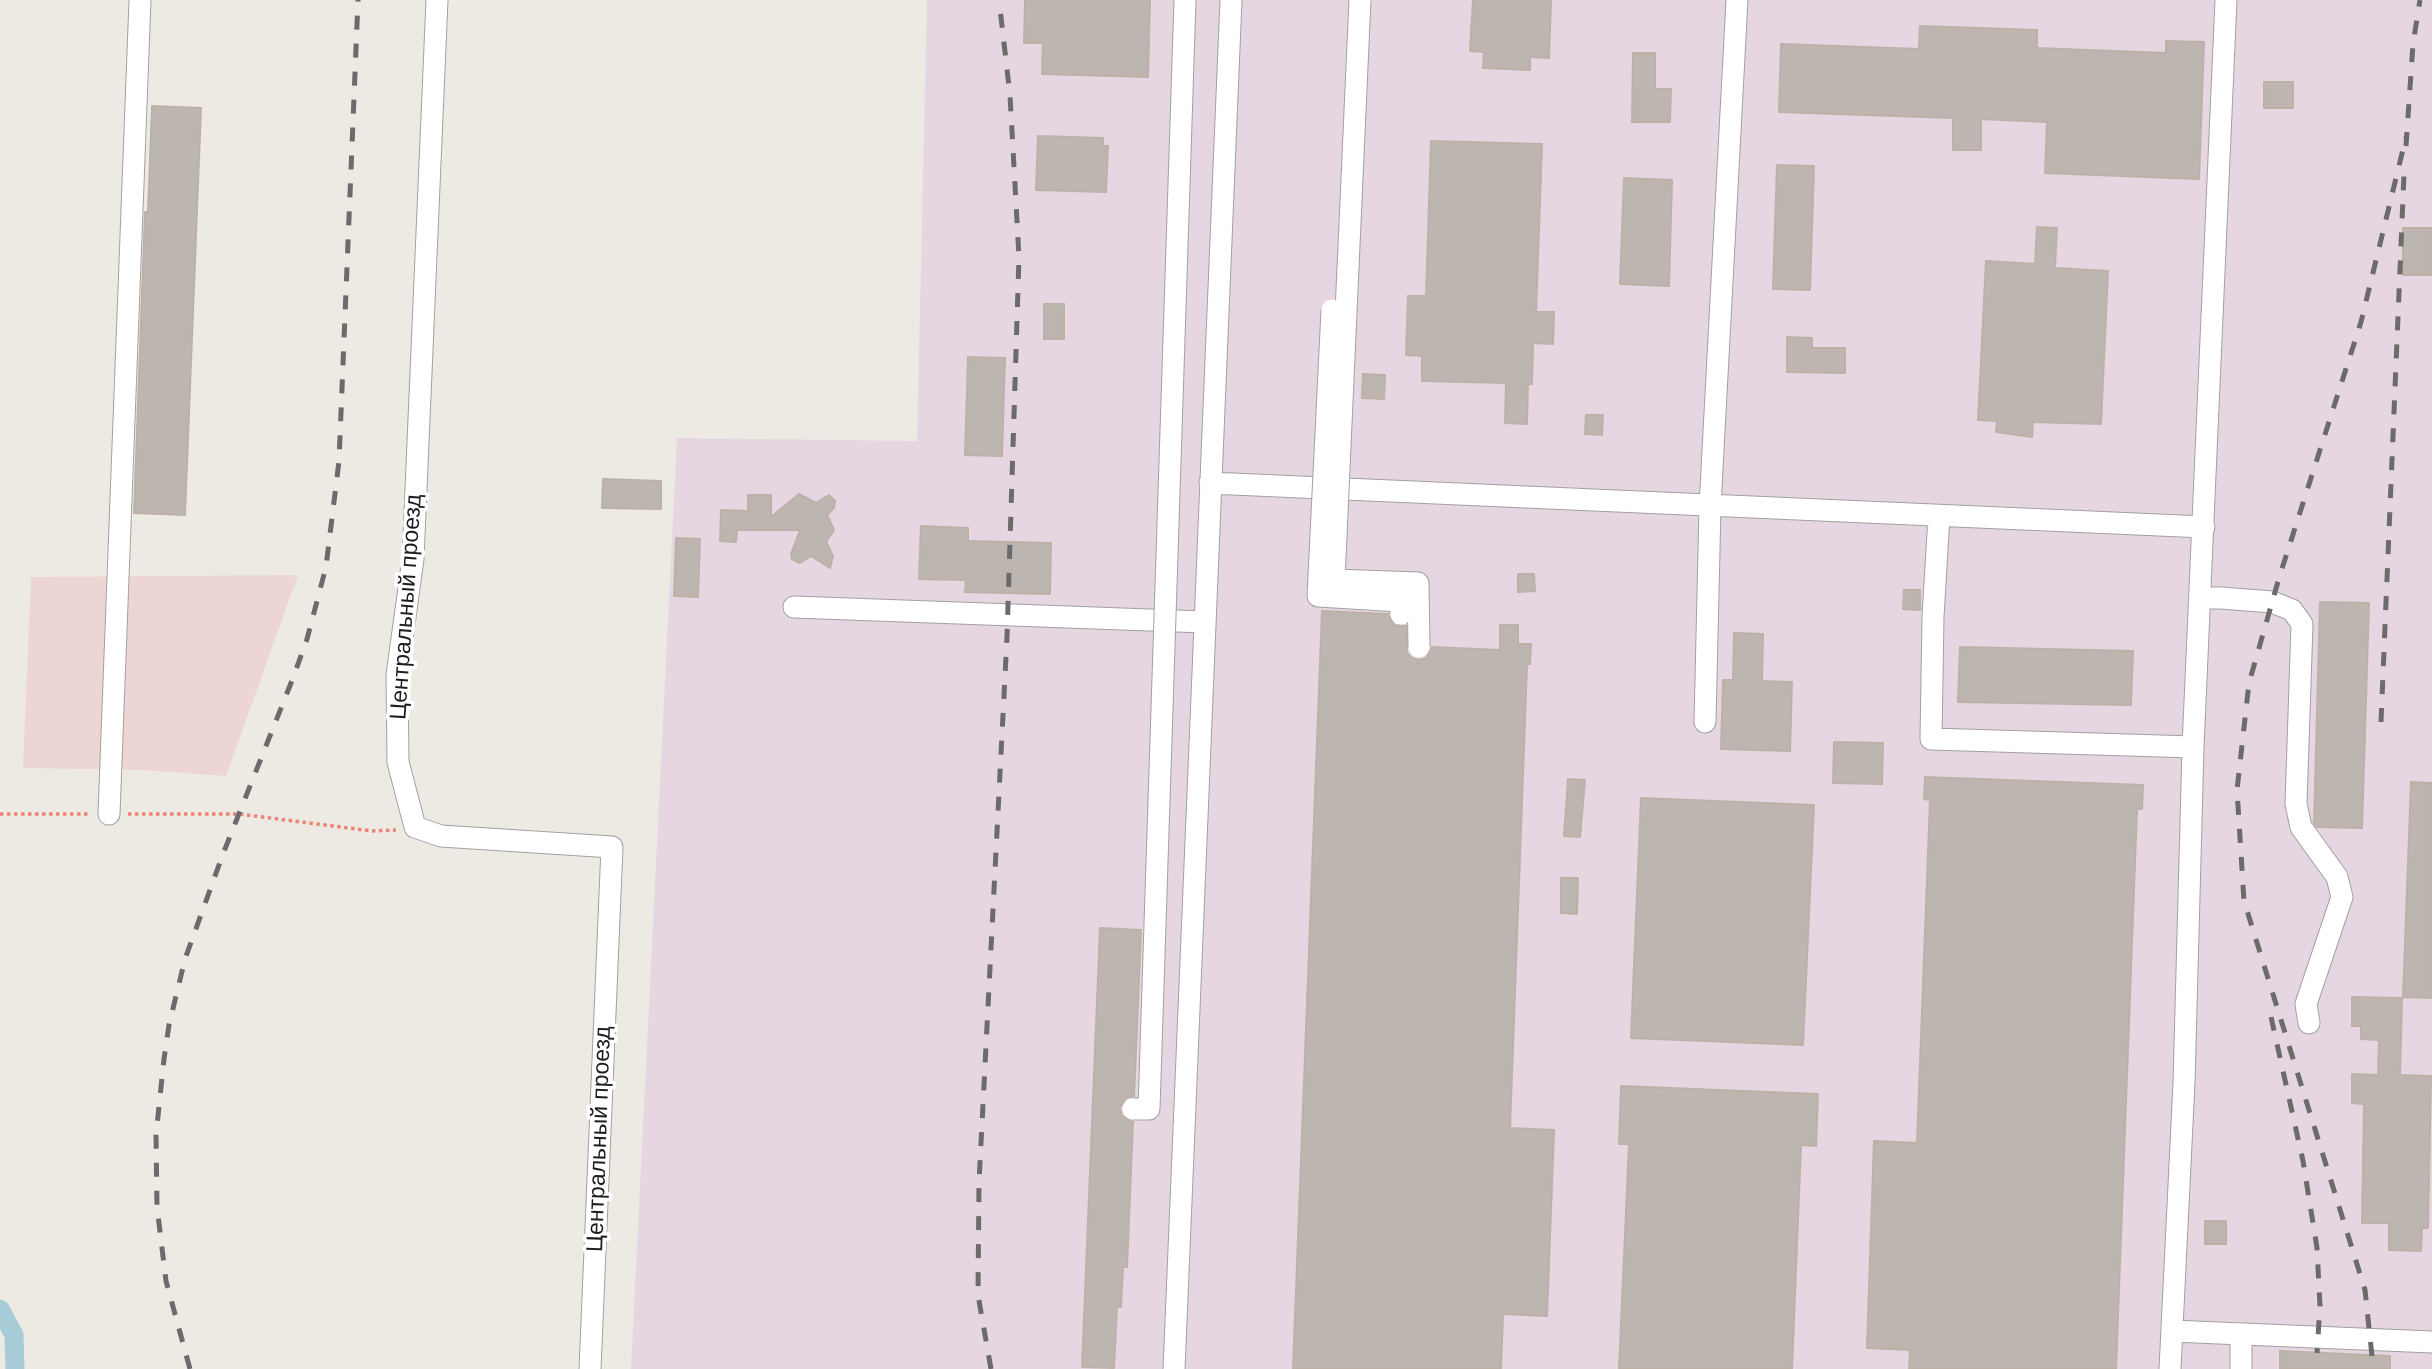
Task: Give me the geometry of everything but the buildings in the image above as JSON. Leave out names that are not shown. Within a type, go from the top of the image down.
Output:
[{"type":"street","points":[[109,814],[140,0]]},
{"type":"street","name":"Центральный проезд","points":[[438,0],[413,559],[397,675],[398,762],[415,827],[441,836],[612,847],[590,1369]]},
{"type":"street","points":[[1133,1109],[1149,1109],[1145,991],[1185,0]]},
{"type":"street","points":[[1174,1369],[1231,0]]},
{"type":"street","points":[[1347,0],[1318,596],[1401,601],[1401,614]]},
{"type":"street","points":[[1360,0],[1334,580],[1418,583],[1419,647]]},
{"type":"street","points":[[1705,722],[1710,507],[1737,0]]},
{"type":"street","points":[[2170,1369],[2184,1083],[2193,747],[2226,0]]},
{"type":"street","points":[[1210,483],[2204,527]]},
{"type":"street","points":[[1940,516],[1933,617],[1931,739],[2193,747]]},
{"type":"street","points":[[2200,598],[2272,602],[2292,610],[2302,624],[2296,804],[2301,827],[2337,877],[2342,897],[2306,1004],[2309,1023]]},
{"type":"street","points":[[794,607],[1204,622]]},
{"type":"street","points":[[2172,1331],[2432,1342]]},
{"type":"street","points":[[2241,1334],[2241,1369]]},
{"type":"path","points":[[0,814],[239,814],[372,831],[415,827]]},
{"type":"shaded area","points":[[927,0],[2432,0],[2432,1369],[631,1369],[677,438],[917,441]]},
{"type":"shaded area","points":[[298,575],[226,776],[142,770],[23,768],[31,577]]},
{"type":"waterway","points":[[0,1309],[14,1335],[15,1369]]},
{"type":"railway","points":[[190,1369],[166,1281],[157,1207],[156,1135],[164,1059],[185,959],[223,854],[293,678],[307,639],[326,567],[339,461],[358,0]]},
{"type":"railway","points":[[991,1369],[978,1295],[979,1182],[1007,637],[1019,257],[1010,95],[999,0]]},
{"type":"railway","points":[[2406,146],[2413,44],[2420,0]]},
{"type":"railway","points":[[2372,1356],[2365,1290],[2244,901],[2237,790],[2249,683],[2279,578],[2361,322],[2406,137]]},
{"type":"railway","points":[[2381,722],[2404,174]]},
{"type":"railway","points":[[2271,1017],[2303,1161],[2317,1248],[2320,1306],[2317,1353]]}]
